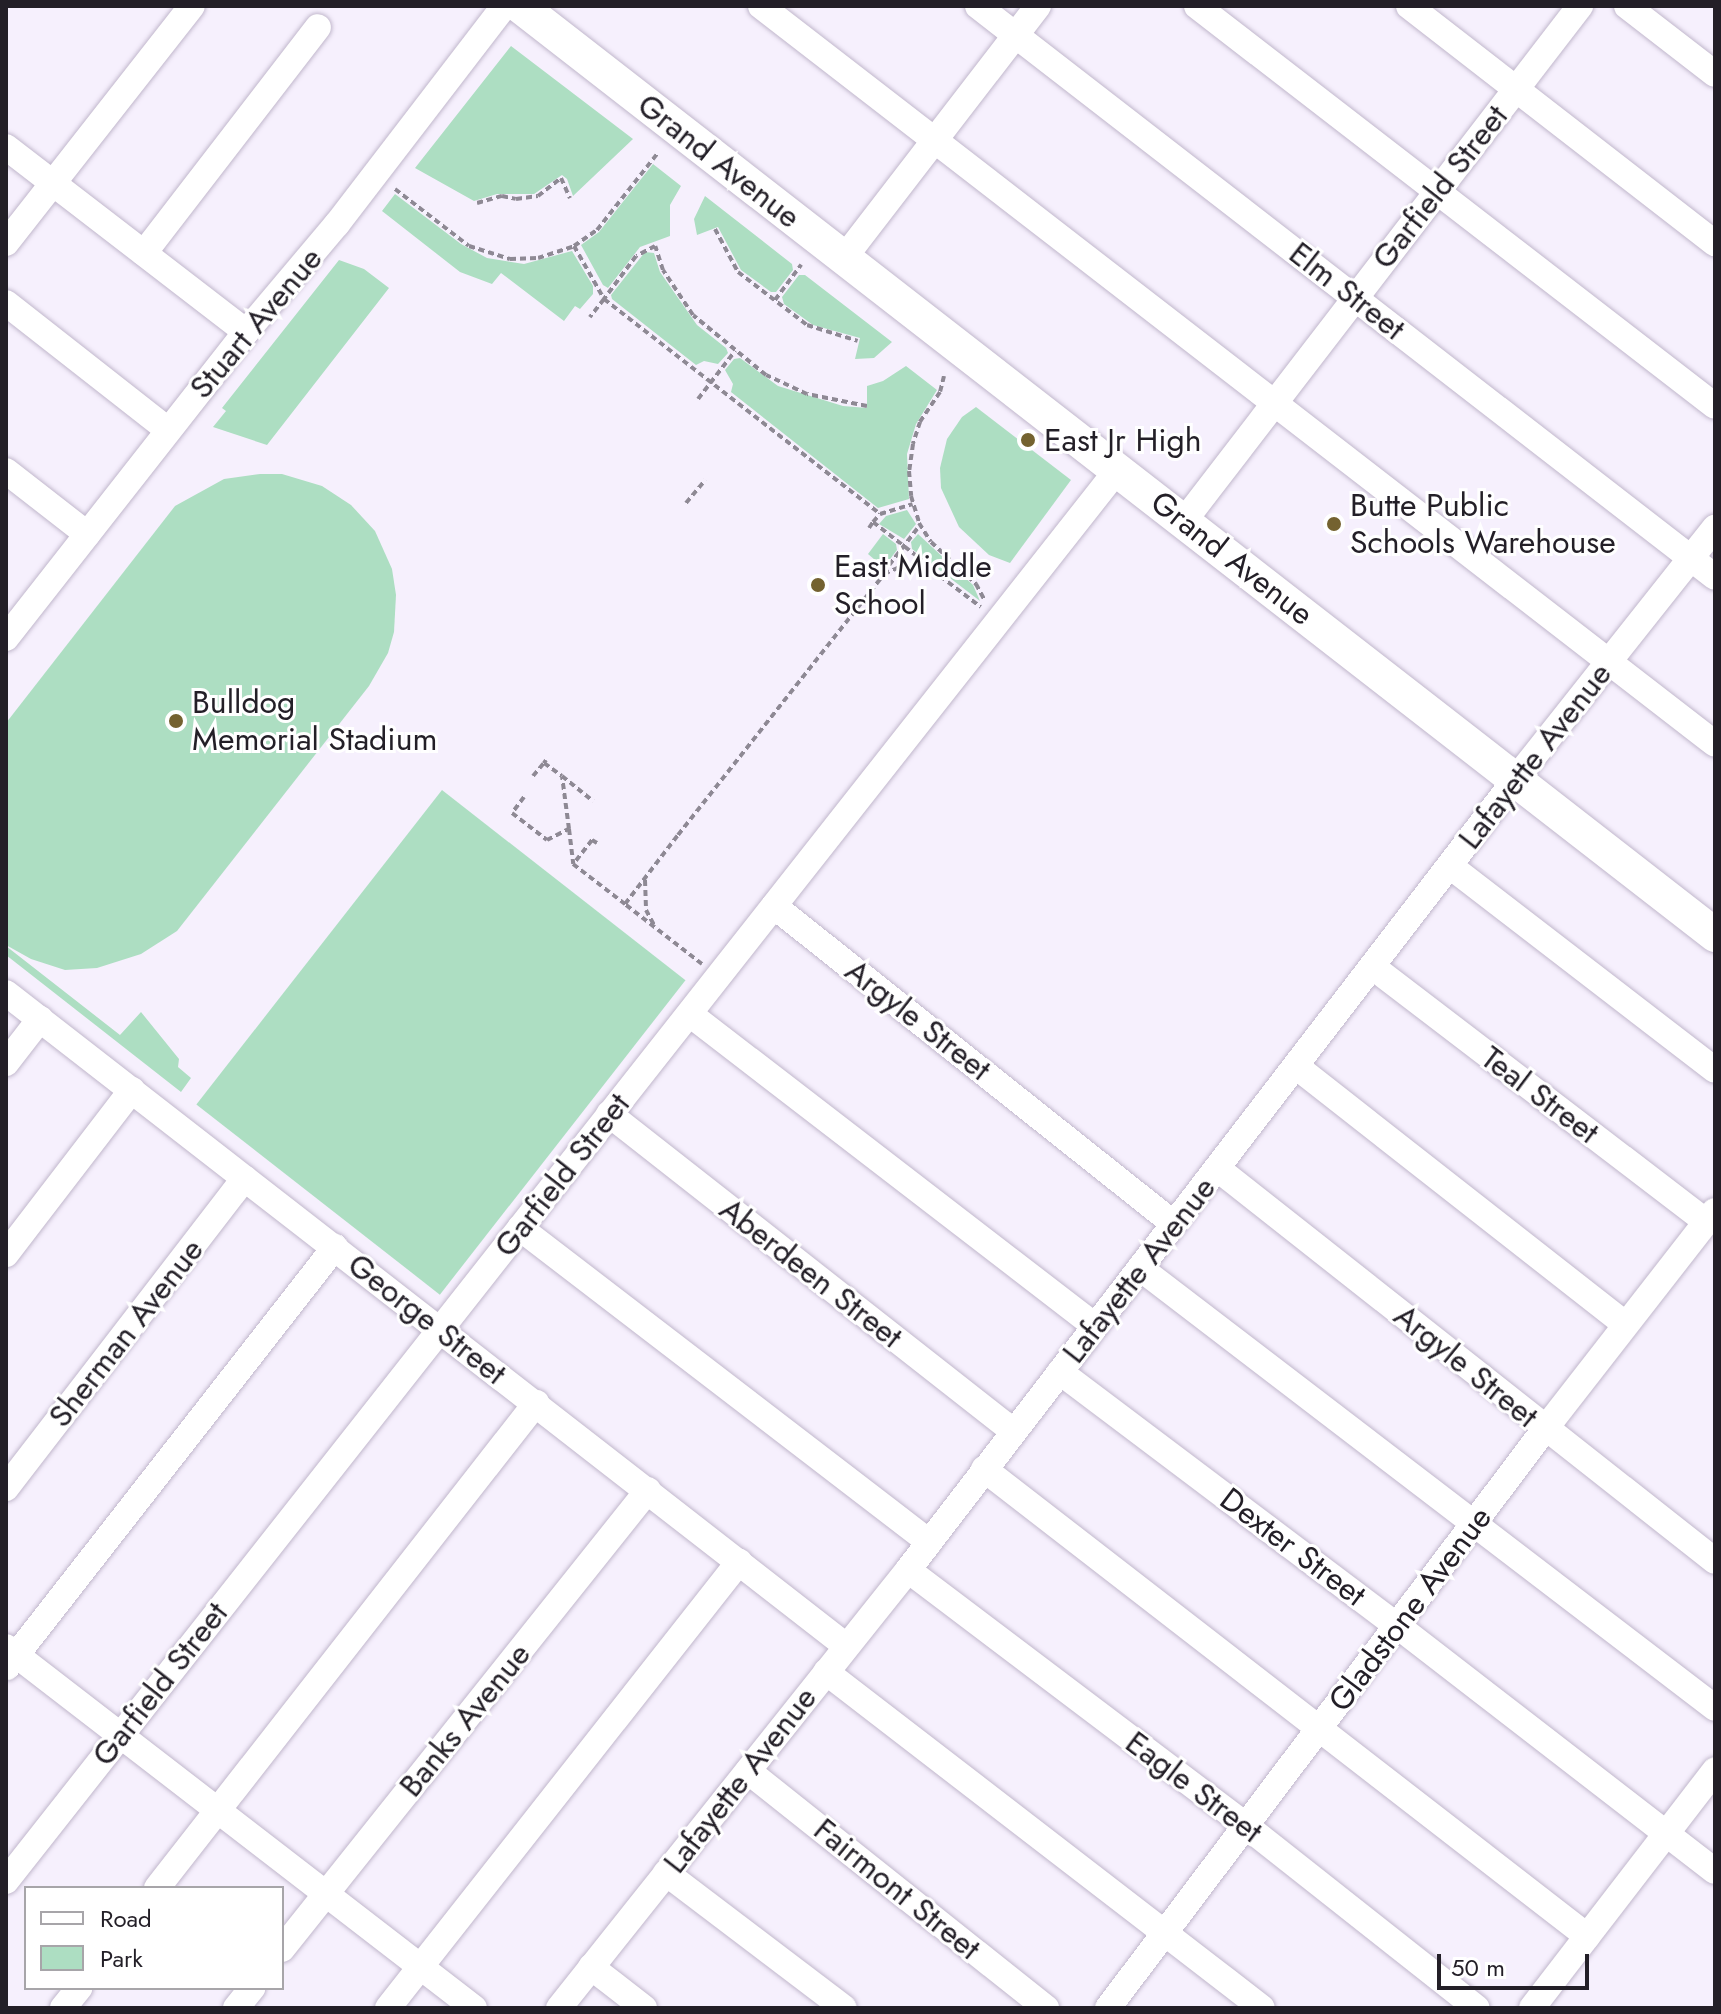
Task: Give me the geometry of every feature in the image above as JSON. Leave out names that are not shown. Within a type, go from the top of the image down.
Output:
[{"type":"main road","name":"Grand Avenue","points":[[520,6],[1715,935]]},
{"type":"street","points":[[6,243],[192,6]]},
{"type":"street","name":"Stuart Avenue","points":[[6,638],[246,332],[337,224],[504,6]]},
{"type":"street","points":[[761,6],[1715,744]]},
{"type":"street","name":"Elm Street","points":[[978,6],[1715,577]]},
{"type":"street","points":[[844,258],[1038,6]]},
{"type":"street","points":[[1197,6],[1715,406]]},
{"type":"street","points":[[1409,6],[1715,243]]},
{"type":"street","name":"Garfield Street","points":[[1184,521],[1580,6]]},
{"type":"street","points":[[1627,6],[1715,74]]},
{"type":"street","points":[[144,253],[318,27]]},
{"type":"street","points":[[6,147],[246,332]]},
{"type":"street","points":[[6,303],[168,430]]},
{"type":"street","name":"Garfield Street","points":[[6,1881],[1118,469]]},
{"type":"street","points":[[6,471],[87,534]]},
{"type":"street","name":"Lafayette Avenue","points":[[559,2008],[908,1570],[1515,780],[1715,528]]},
{"type":"street","points":[[1450,866],[1715,1070]]},
{"type":"street","name":"Argyle Street","points":[[774,906],[1174,1224]]},
{"type":"street","name":"Teal Street","points":[[1373,967],[1711,1217]]},
{"type":"street","name":"George Street","points":[[6,993],[846,1646]]},
{"type":"street","points":[[691,1015],[1095,1326]]},
{"type":"street","points":[[6,1063],[40,1019]]},
{"type":"street","points":[[1297,1067],[1625,1324]]},
{"type":"street","points":[[6,1254],[132,1090]]},
{"type":"street","name":"Aberdeen Street","points":[[609,1114],[1013,1431]]},
{"type":"street","name":"Argyle Street","points":[[1218,1169],[1715,1561]]},
{"type":"street","name":"Sherman Avenue","points":[[6,1488],[245,1178]]},
{"type":"street","name":"Gladstone Avenue","points":[[1108,2008],[1399,1627],[1625,1324],[1711,1217]]},
{"type":"street","points":[[520,1228],[929,1542]]},
{"type":"street","points":[[335,1247],[9,1657],[119,1735],[474,2008]]},
{"type":"street","points":[[1140,1268],[1715,1708]]},
{"type":"street","name":"Dexter Street","points":[[1060,1372],[1399,1627],[1715,1871]]},
{"type":"street","points":[[159,1886],[536,1403]]},
{"type":"street","points":[[984,1469],[1587,1936]]},
{"type":"street","name":"Banks Avenue","points":[[284,1946],[648,1490]]},
{"type":"street","points":[[388,2008],[739,1562]]},
{"type":"street","name":"Eagle Street","points":[[908,1570],[1245,1825],[1477,2008]]},
{"type":"street","points":[[826,1672],[1262,2008]]},
{"type":"street","points":[[1532,2008],[1715,1770]]},
{"type":"street","name":"Fairmont Street","points":[[748,1771],[1046,2008]]},
{"type":"street","points":[[666,1873],[844,2008]]},
{"type":"street","points":[[591,1967],[644,2008]]},
{"type":"street","points":[[63,2008],[77,1990]]},
{"type":"street","points":[[236,2008],[250,1990]]},
{"type":"path","points":[[395,189],[462,241],[483,252],[526,259],[550,255],[574,246],[597,230],[657,154]]},
{"type":"path","points":[[477,203],[502,196],[516,199],[538,196],[561,178],[570,198]]},
{"type":"path","points":[[715,229],[738,272],[807,325],[858,341]]},
{"type":"path","points":[[574,246],[604,299],[880,514]]},
{"type":"path","points":[[590,317],[636,256],[655,246],[663,270],[693,315],[735,351],[780,384],[829,400],[867,406]]},
{"type":"path","points":[[775,300],[801,265]]},
{"type":"path","points":[[698,399],[735,351]]},
{"type":"path","points":[[880,578],[900,567],[926,569],[940,574],[983,604],[976,584],[942,555],[920,525],[913,504],[909,456],[920,422],[940,392],[944,376]]},
{"type":"path","points":[[686,503],[705,480]]},
{"type":"path","points":[[869,528],[880,514],[913,504]]},
{"type":"path","points":[[873,522],[927,564],[926,569]]},
{"type":"path","points":[[625,904],[920,525]]},
{"type":"path","points":[[533,776],[545,761],[593,801]]},
{"type":"path","points":[[562,776],[573,864],[703,965]]},
{"type":"path","points":[[524,797],[512,813],[547,840],[569,829]]},
{"type":"path","points":[[573,864],[592,840],[597,843]]},
{"type":"path","points":[[645,877],[645,902],[655,927]]},
{"type":"green space","points":[[511,46],[633,139],[573,196],[567,179],[562,175],[534,194],[497,194],[474,201],[415,168]]},
{"type":"green space","points":[[653,164],[681,186],[670,205],[670,236],[640,247],[608,288],[603,285],[581,245],[599,232]]},
{"type":"green space","points":[[395,194],[461,244],[487,258],[524,264],[572,251],[593,286],[593,294],[580,309],[575,306],[564,321],[501,273],[492,284],[460,272],[382,211]]},
{"type":"green space","points":[[705,196],[792,264],[793,270],[776,292],[771,292],[741,270],[718,227],[697,235],[694,219]]},
{"type":"green space","points":[[645,252],[654,253],[660,272],[697,325],[726,348],[728,353],[718,364],[704,361],[696,365],[612,299],[611,295]]},
{"type":"green space","points":[[339,260],[364,269],[389,288],[267,445],[213,427],[226,411],[222,408]]},
{"type":"green space","points":[[799,275],[805,275],[892,342],[874,358],[855,359],[860,338],[813,325],[784,304],[782,297]]},
{"type":"green space","points":[[740,358],[778,386],[843,406],[867,408],[867,386],[883,381],[906,366],[937,390],[916,424],[907,454],[909,499],[878,508],[731,392],[733,384],[725,370],[734,359]]},
{"type":"green space","points":[[976,407],[1071,480],[1010,563],[989,555],[959,527],[941,488],[940,468],[947,439],[962,417]]},
{"type":"green space","points":[[282,474],[322,486],[351,505],[375,531],[392,569],[396,595],[394,632],[388,653],[369,686],[177,931],[141,954],[97,968],[65,970],[31,959],[6,945],[6,723],[175,506],[224,479]]},
{"type":"green space","points":[[907,510],[916,524],[904,539],[879,524],[886,516]]},
{"type":"green space","points":[[883,534],[896,544],[897,550],[874,580],[866,573],[875,560],[868,554]]},
{"type":"green space","points":[[918,534],[973,585],[980,601],[912,549],[911,542]]},
{"type":"green space","points":[[442,790],[685,980],[440,1295],[196,1104]]},
{"type":"green space","points":[[6,946],[120,1035],[141,1012],[179,1059],[178,1067],[191,1078],[181,1092],[6,955]]},
{"type":"place","name":"East Jr High","points":[[1028,440]]},
{"type":"place","name":"Butte Public Schools Warehouse","points":[[1334,524]]},
{"type":"place","name":"East Middle School","points":[[818,585]]},
{"type":"place","name":"Bulldog Memorial Stadium","points":[[176,721]]}]
